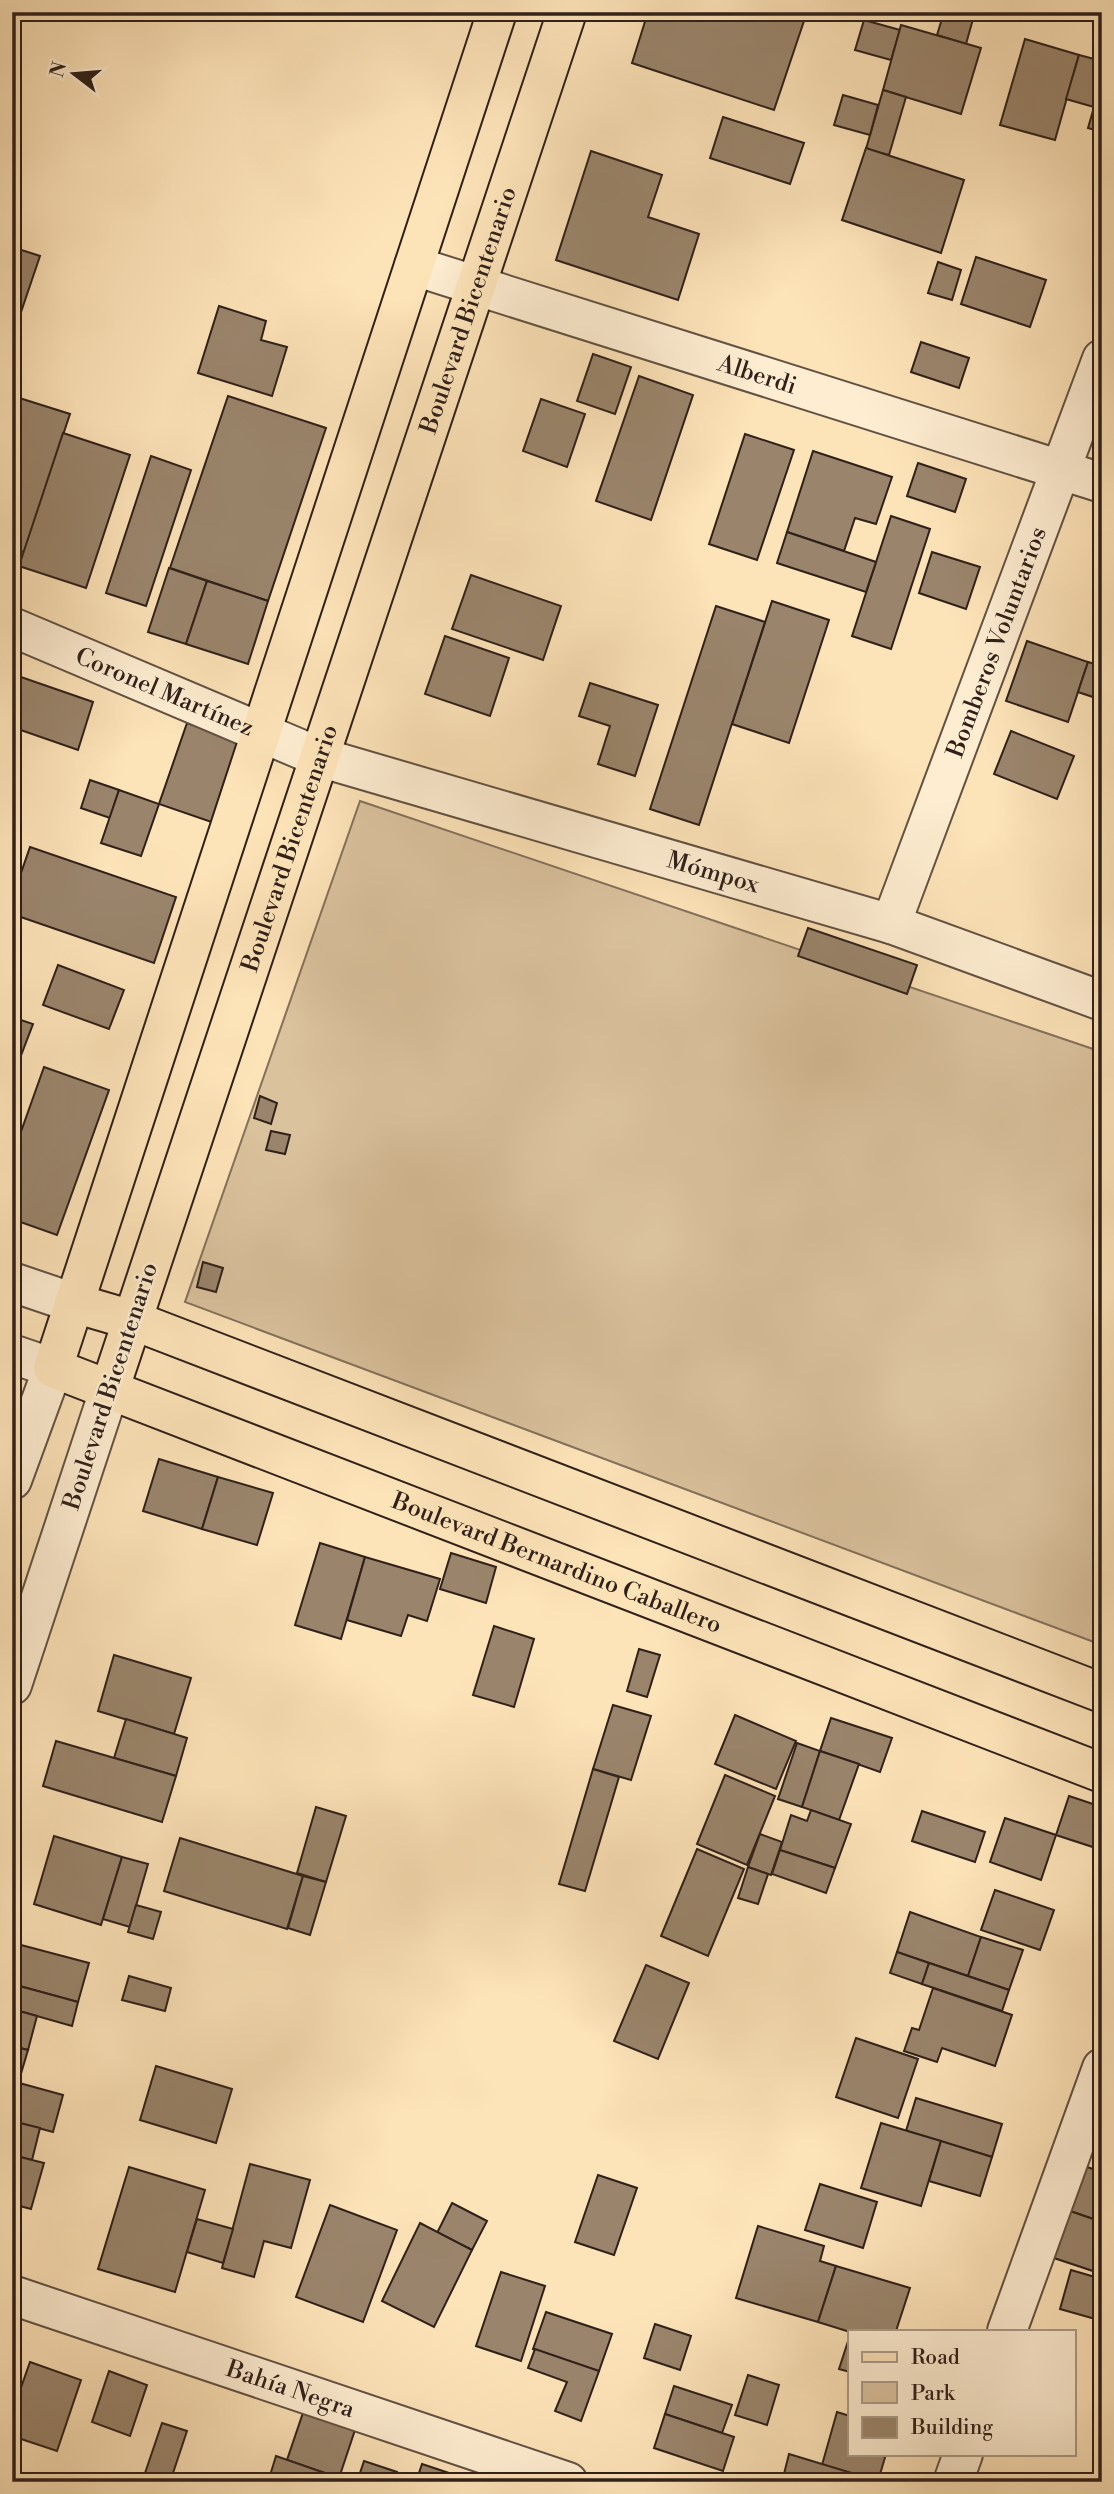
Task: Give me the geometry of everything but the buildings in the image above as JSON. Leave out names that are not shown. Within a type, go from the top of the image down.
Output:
[{"type":"main road","points":[[53,1368],[497,12]]},
{"type":"main road","name":"Boulevard Bicentenario","points":[[109,1391],[567,12]]},
{"type":"main road","points":[[74,1303],[132,1320],[1102,1693]]},
{"type":"main road","name":"Boulevard Bernardino Caballero","points":[[53,1368],[1102,1773]]},
{"type":"street","name":"Alberdi","points":[[414,266],[1102,483]]},
{"type":"street","name":"Bomberos Voluntarios","points":[[891,924],[1102,359]]},
{"type":"street","name":"Coronel Martínez","points":[[12,627],[319,757]]},
{"type":"street","name":"Mómpox","points":[[319,757],[891,924],[1102,1001]]},
{"type":"street","points":[[12,1282],[74,1303]]},
{"type":"street","name":"Boulevard Bernardino Caballero","points":[[12,1354],[53,1368]]},
{"type":"street","points":[[12,1480],[53,1368]]},
{"type":"street","name":"Boulevard Bicentenario","points":[[12,1685],[109,1391]]},
{"type":"street","points":[[1007,2330],[1102,2068]]},
{"type":"street","name":"Bahía Negra","points":[[12,2295],[568,2482]]},
{"type":"street","points":[[953,2482],[962,2456]]},
{"type":"green space","points":[[360,801],[1102,1052],[1102,1645],[185,1302]]}]
